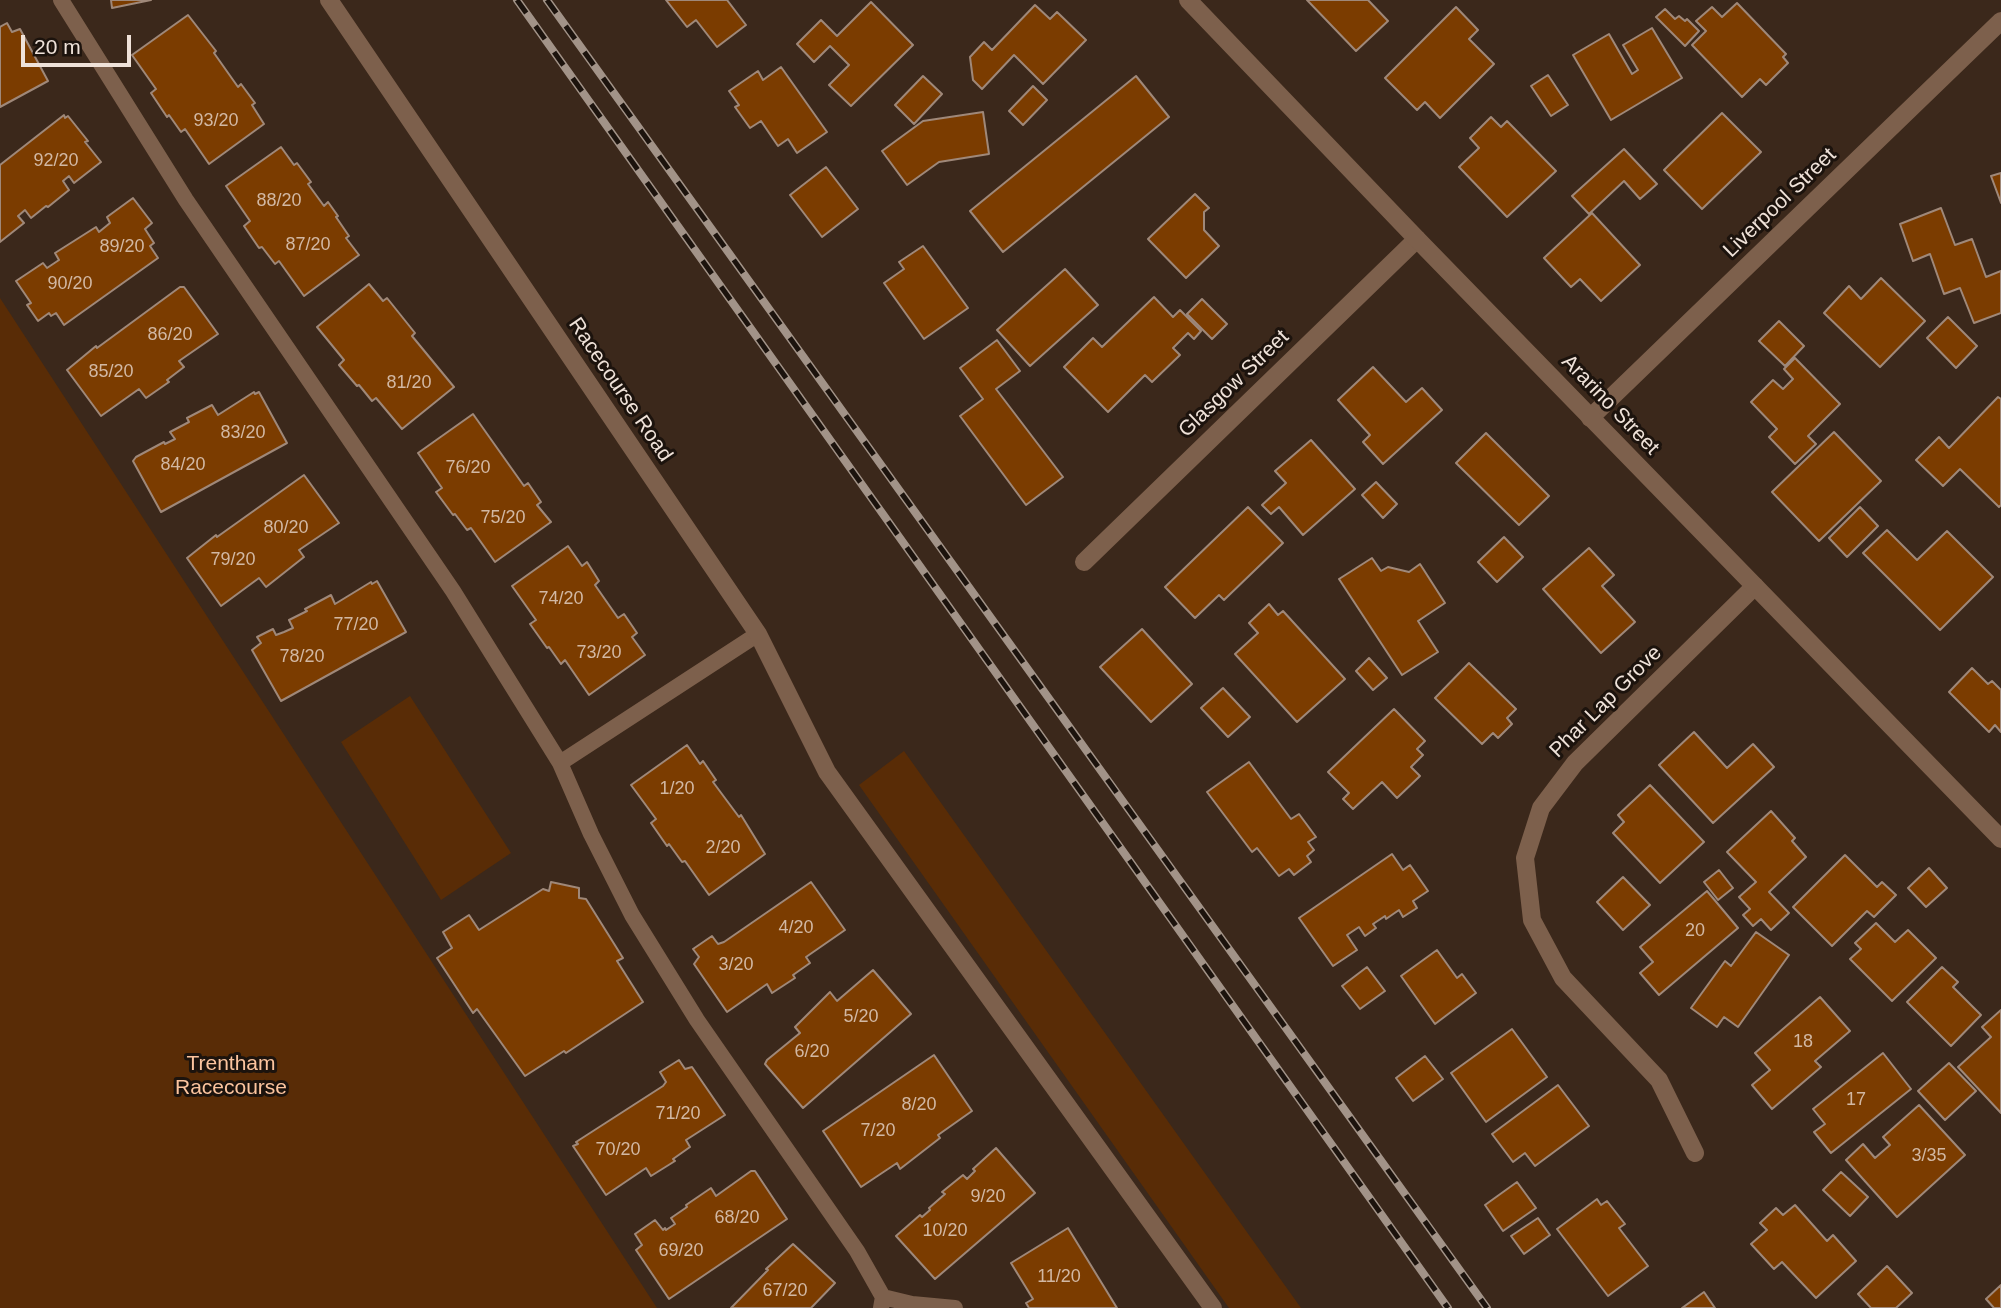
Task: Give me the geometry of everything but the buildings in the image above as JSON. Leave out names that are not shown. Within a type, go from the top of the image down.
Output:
[{"type":"street","name":"Racecourse Road","points":[[329,0],[758,634],[827,772],[856,815],[1213,1308]]},
{"type":"street","name":"Ararino Street","points":[[1188,0],[1590,418],[2001,839]]},
{"type":"street","name":"Liverpool Street","points":[[1590,418],[2001,21]]},
{"type":"street","name":"Glasgow Street","points":[[1084,562],[1417,239]]},
{"type":"street","name":"Phar Lap Grove","points":[[1695,1153],[1659,1080],[1563,978],[1532,920],[1525,858],[1541,808],[1574,763],[1755,586]]},
{"type":"lane","points":[[61,0],[186,200],[453,591],[560,763],[591,834],[632,915],[697,1020],[857,1251],[882,1303],[955,1308]]},
{"type":"lane","points":[[560,763],[758,634]]},
{"type":"green space","name":"Trentham Racecourse","points":[[0,298],[657,1308],[0,1308]]},
{"type":"green space","points":[[410,696],[511,853],[441,900],[341,742]]},
{"type":"green space","points":[[904,751],[1301,1308],[1229,1308],[859,785]]},
{"type":"railway","points":[[517,0],[1448,1308]]},
{"type":"railway","points":[[547,0],[1487,1308]]}]
